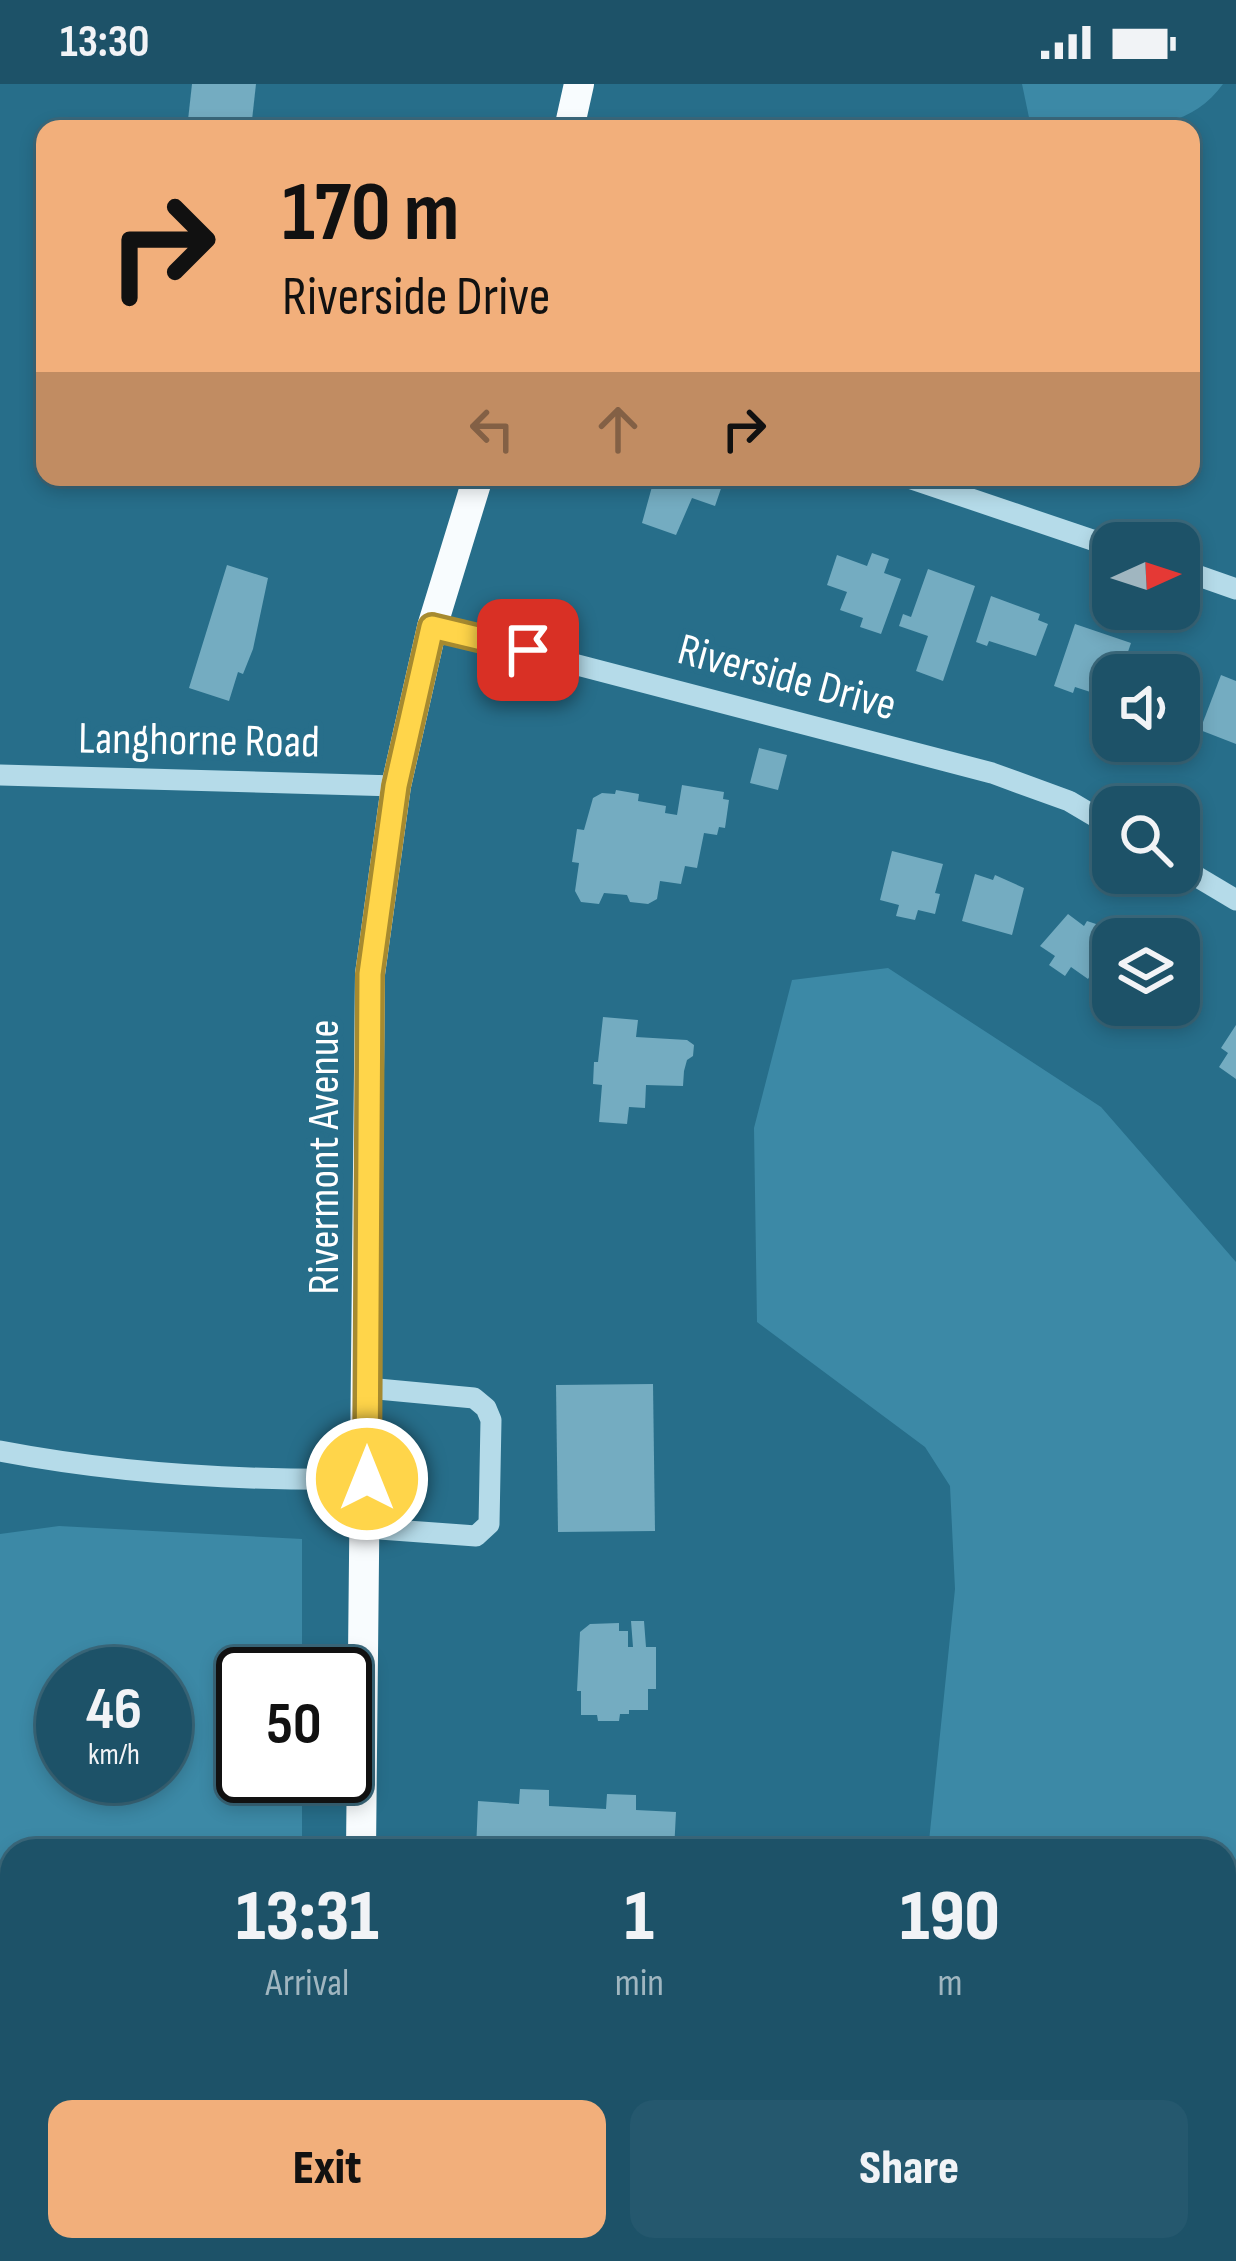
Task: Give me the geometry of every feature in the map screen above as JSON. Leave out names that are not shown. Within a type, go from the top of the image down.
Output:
[{"type":"main road","points":[[570,120],[579,84]]},
{"type":"main road","name":"Rivermont Avenue","points":[[361,1839],[370,974],[396,786],[432,627],[475,486]]},
{"type":"street","points":[[933,486],[1092,540]]},
{"type":"street","points":[[1200,576],[1236,589]]},
{"type":"street","name":"Riverside Drive","points":[[432,627],[992,772],[1092,815]]},
{"type":"street","name":"Langhorne Road","points":[[0,776],[396,786]]},
{"type":"street","points":[[1200,879],[1236,900]]},
{"type":"street","points":[[366,1528],[476,1536],[489,1524],[491,1420],[474,1398],[367,1388]]},
{"type":"street","points":[[0,1451],[88,1468],[367,1479]]},
{"type":"shaded area","points":[[1022,84],[1223,84],[1205,103],[1173,120],[1030,120]]},
{"type":"shaded area","points":[[888,968],[1101,1107],[1236,1262],[1236,1839],[929,1839],[955,1589],[950,1486],[925,1447],[757,1322],[754,1128],[792,980]]},
{"type":"shaded area","points":[[59,1526],[302,1539],[302,1647],[216,1647],[216,1803],[302,1803],[302,1839],[0,1839],[0,1534]]},
{"type":"building","points":[[192,84],[256,84],[252,120],[188,120]]},
{"type":"building","points":[[652,486],[722,486],[715,506],[692,498],[676,535],[642,523]]},
{"type":"building","points":[[872,553],[889,559],[884,573],[901,579],[881,634],[860,627],[863,618],[840,610],[847,592],[827,585],[837,555],[867,566]]},
{"type":"building","points":[[227,565],[268,578],[253,649],[243,674],[238,672],[229,701],[189,688]]},
{"type":"building","points":[[928,569],[975,586],[943,681],[916,671],[928,636],[899,626],[903,614],[911,617]]},
{"type":"building","points":[[991,596],[1040,614],[1038,620],[1048,624],[1036,656],[989,641],[987,646],[976,642]]},
{"type":"building","points":[[1075,624],[1131,643],[1127,654],[1092,654],[1092,693],[1075,687],[1073,693],[1054,686]]},
{"type":"building","points":[[1221,675],[1236,681],[1236,744],[1200,730]]},
{"type":"building","points":[[759,748],[787,755],[778,790],[750,783]]},
{"type":"building","points":[[682,785],[724,792],[723,799],[729,800],[725,828],[719,827],[717,835],[704,833],[697,868],[685,866],[681,884],[660,881],[657,899],[648,904],[630,902],[627,895],[604,893],[599,904],[581,902],[575,891],[579,863],[572,862],[577,829],[584,830],[593,798],[616,790],[639,794],[638,801],[666,806],[665,813],[677,815]]},
{"type":"building","points":[[892,851],[943,864],[935,914],[918,910],[915,920],[896,916],[899,905],[880,900]]},
{"type":"building","points":[[975,874],[993,880],[995,875],[1024,888],[1012,935],[962,921]]},
{"type":"building","points":[[1068,914],[1084,926],[1092,923],[1092,973],[1088,979],[1071,967],[1065,976],[1049,965],[1055,956],[1040,946]]},
{"type":"building","points":[[603,1017],[638,1020],[636,1037],[687,1040],[694,1045],[683,1086],[646,1085],[645,1108],[629,1107],[627,1124],[599,1122],[602,1085],[593,1084]]},
{"type":"building","points":[[1236,1025],[1236,1079],[1219,1067],[1228,1053],[1221,1048]]},
{"type":"building","points":[[653,1384],[655,1531],[558,1532],[556,1385]]},
{"type":"building","points":[[631,1621],[644,1621],[646,1647],[656,1647],[656,1689],[648,1689],[648,1710],[629,1710],[629,1714],[620,1714],[619,1721],[581,1715],[581,1691],[577,1691],[580,1632],[590,1624],[619,1623],[619,1631],[628,1631],[628,1647],[633,1647]]},
{"type":"building","points":[[520,1789],[549,1790],[549,1806],[606,1809],[607,1794],[636,1795],[636,1810],[676,1812],[675,1839],[476,1839],[478,1801],[519,1804]]},
{"type":"route","points":[[367,1479],[370,974],[396,786],[432,627],[528,650]]}]
